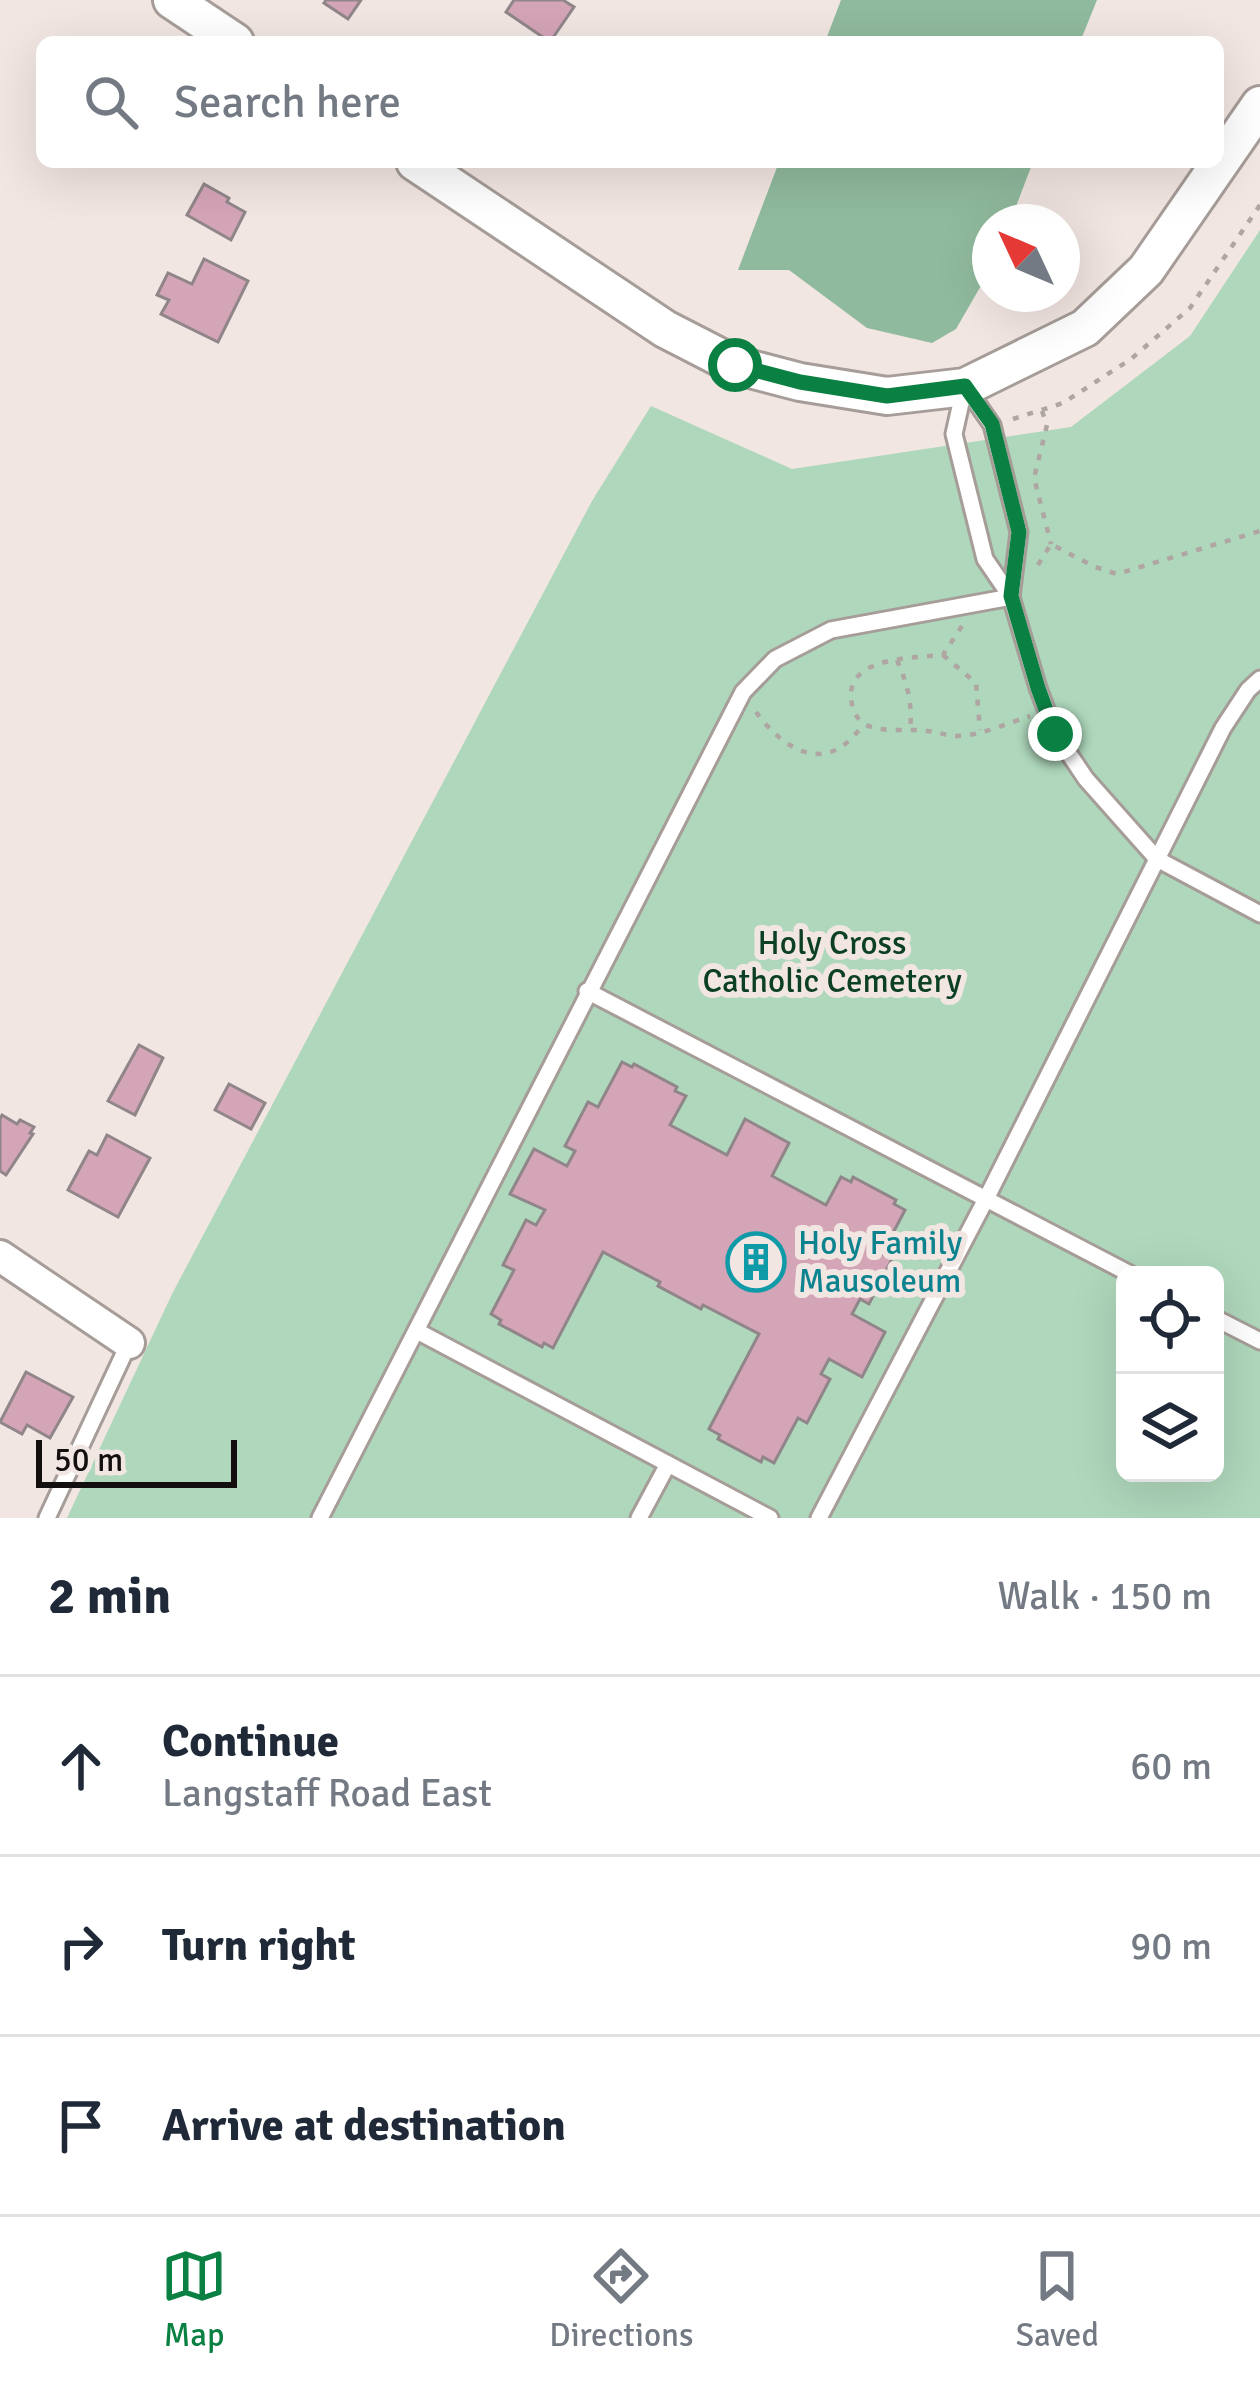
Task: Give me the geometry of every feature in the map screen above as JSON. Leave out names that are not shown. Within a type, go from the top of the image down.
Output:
[{"type":"street","points":[[172,0],[227,36]]},
{"type":"street","points":[[1224,157],[1260,105]]},
{"type":"street","points":[[424,168],[665,329],[735,365],[800,382],[887,396],[965,386],[1084,328],[1146,270],[1216,168]]},
{"type":"street","points":[[0,1256],[129,1343]]},
{"type":"lane","points":[[965,386],[992,424],[1019,532],[1011,596]]},
{"type":"lane","points":[[965,386],[954,434],[985,559],[1011,596],[1055,734],[1086,778],[1157,859],[1260,914]]},
{"type":"lane","points":[[320,1518],[742,692],[775,658],[831,630],[1011,596]]},
{"type":"lane","points":[[819,1518],[1223,728],[1260,679]]},
{"type":"lane","points":[[587,991],[1116,1267]]},
{"type":"lane","points":[[1224,1323],[1260,1341]]},
{"type":"lane","points":[[417,1330],[770,1518]]},
{"type":"lane","points":[[47,1518],[129,1343]]},
{"type":"lane","points":[[639,1518],[668,1464]]},
{"type":"path","points":[[992,424],[1063,403],[1131,359],[1190,308],[1260,205]]},
{"type":"path","points":[[1042,411],[1047,425],[1034,478],[1051,544],[1117,574],[1260,531]]},
{"type":"path","points":[[1011,596],[1051,544]]},
{"type":"path","points":[[943,656],[967,618],[969,604]]},
{"type":"path","points":[[980,731],[976,683],[943,656],[917,655],[872,666],[856,677],[850,691],[853,711],[864,724],[878,728],[958,736],[980,731],[1047,711]]},
{"type":"path","points":[[897,660],[912,711],[910,729]]},
{"type":"path","points":[[742,692],[782,742],[812,753],[843,746],[864,724]]},
{"type":"green space","points":[[841,0],[1097,0],[1082,36],[827,36]]},
{"type":"green space","points":[[777,168],[1031,168],[1017,204],[972,204],[972,301],[956,329],[932,343],[867,328],[789,270],[738,270]]},
{"type":"green space","name":"Holy Cross Catholic Cemetery","points":[[1260,230],[1260,1518],[67,1518],[172,1294],[592,501],[651,406],[792,469],[1071,427],[1190,336]]},
{"type":"building","points":[[326,0],[361,0],[348,19]]},
{"type":"building","points":[[514,0],[563,0],[574,7],[554,36],[541,36],[506,12]]},
{"type":"building","points":[[204,184],[245,212],[231,240],[187,215]]},
{"type":"building","points":[[204,259],[248,281],[218,342],[161,314],[169,300],[157,295],[168,273],[192,284]]},
{"type":"building","points":[[139,1045],[163,1058],[135,1115],[108,1101]]},
{"type":"building","name":"Holy Family Mausoleum","points":[[622,1062],[677,1087],[675,1091],[686,1096],[670,1125],[727,1155],[745,1119],[789,1143],[772,1176],[826,1205],[841,1177],[851,1182],[853,1177],[896,1200],[894,1204],[905,1210],[882,1254],[892,1259],[869,1304],[860,1299],[852,1314],[885,1332],[862,1377],[829,1359],[821,1374],[830,1379],[807,1423],[798,1418],[774,1463],[763,1457],[761,1462],[718,1439],[720,1435],[709,1429],[759,1334],[703,1305],[701,1309],[603,1252],[553,1348],[499,1324],[501,1320],[491,1314],[514,1270],[503,1265],[526,1220],[536,1225],[545,1210],[510,1194],[534,1149],[567,1166],[575,1151],[565,1146],[588,1102],[598,1107]]},
{"type":"building","points":[[229,1084],[265,1103],[251,1129],[215,1110]]},
{"type":"building","points":[[2,1115],[34,1127],[6,1175],[0,1171]]},
{"type":"building","points":[[107,1135],[150,1158],[118,1217],[68,1190],[89,1151],[97,1155]]},
{"type":"building","points":[[26,1372],[73,1397],[50,1438],[27,1425],[22,1434],[0,1422]]},
{"type":"place","name":"Holy Family Mausoleum","points":[[756,1262]]},
{"type":"route","points":[[735,365],[800,382],[887,396],[965,386],[992,424],[1019,532],[1011,596],[1055,734]]}]
